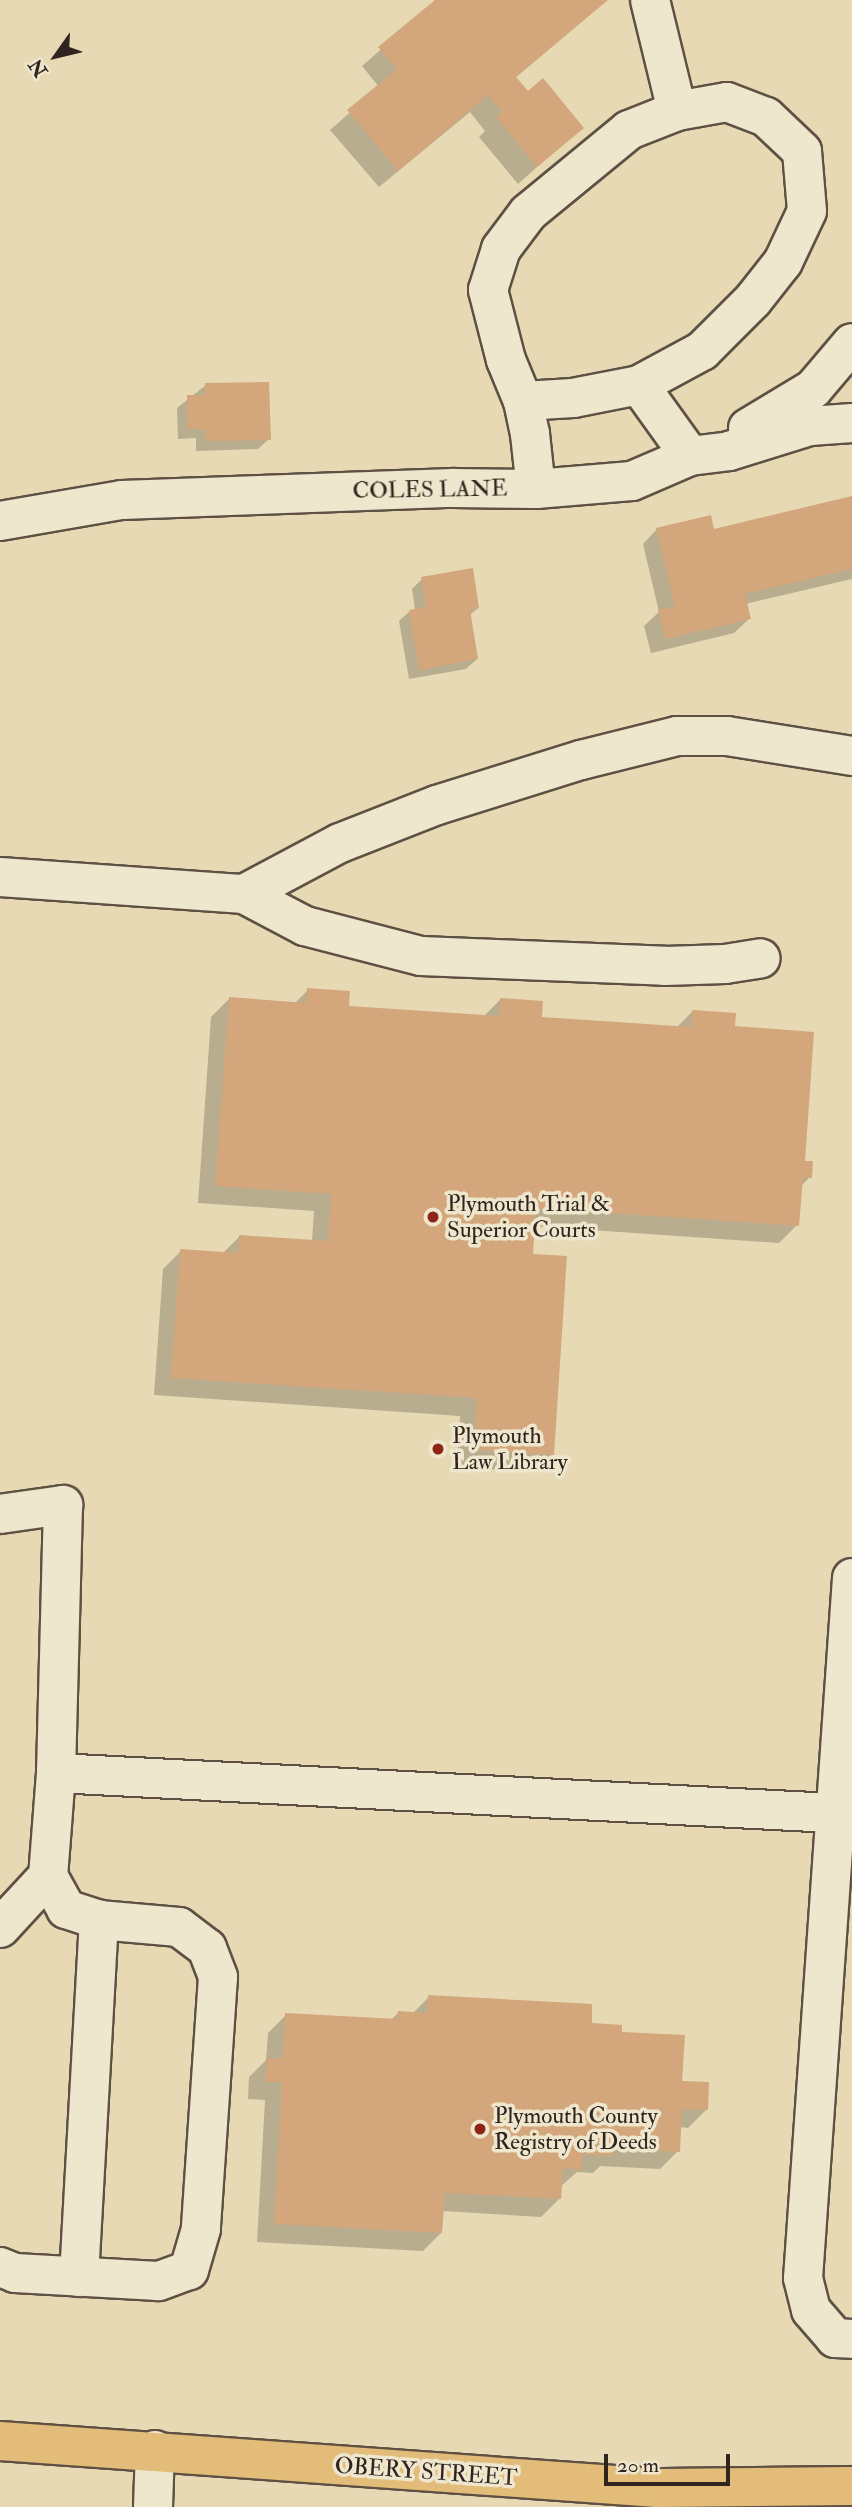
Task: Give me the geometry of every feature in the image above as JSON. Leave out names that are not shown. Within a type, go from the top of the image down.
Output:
[{"type":"main road","name":"OBERY STREET","points":[[0,2441],[155,2450],[579,2495],[699,2489],[807,2497],[852,2486]]},
{"type":"street","points":[[650,0],[677,111]]},
{"type":"street","points":[[523,401],[573,398],[639,385],[702,351],[753,300],[783,262],[807,211],[802,150],[766,117],[727,102],[677,111],[629,130],[528,213],[501,249],[488,290],[506,360],[523,401],[536,489]]},
{"type":"street","points":[[639,385],[690,456],[796,401],[813,389],[852,343]]},
{"type":"street","name":"COLES LANE","points":[[0,521],[121,500],[439,488],[536,489],[632,481],[690,456],[729,451],[810,426],[852,423]]},
{"type":"street","points":[[244,894],[340,843],[437,805],[581,760],[677,736],[727,736],[852,756]]},
{"type":"street","points":[[0,877],[244,894],[305,926],[421,956],[664,966],[725,964],[761,958]]},
{"type":"street","points":[[0,1514],[63,1505],[56,1773],[48,1876],[66,1909],[99,1920],[179,1927],[207,1948],[218,1977],[201,2229],[189,2270],[158,2281],[15,2273],[0,2267]]},
{"type":"street","points":[[852,1578],[840,1926],[803,2278],[811,2310],[835,2338],[852,2339]]},
{"type":"street","points":[[56,1773],[843,1814]]},
{"type":"street","points":[[0,1928],[48,1876]]},
{"type":"street","points":[[79,2277],[99,1920]]},
{"type":"street","points":[[153,2507],[155,2450]]},
{"type":"building","points":[[435,0],[608,0],[516,77],[528,91],[543,78],[584,128],[537,167],[496,117],[502,112],[488,95],[398,171],[347,110],[397,69],[378,47]]},
{"type":"building","points":[[269,382],[271,440],[206,441],[205,429],[188,429],[187,395],[205,395],[205,383]]},
{"type":"building","points":[[852,496],[852,569],[745,594],[751,619],[665,639],[658,610],[675,606],[656,528],[711,515],[714,529]]},
{"type":"building","points":[[473,568],[479,608],[470,610],[478,659],[419,670],[409,610],[426,607],[421,577]]},
{"type":"building","name":"Plymouth Trial & Superior Courts","points":[[307,988],[350,991],[349,1006],[499,1016],[500,998],[543,1001],[542,1017],[691,1027],[692,1010],[736,1013],[735,1026],[814,1032],[805,1161],[813,1161],[812,1178],[803,1177],[799,1226],[536,1208],[533,1254],[567,1256],[554,1455],[474,1450],[477,1398],[171,1378],[180,1249],[238,1253],[239,1235],[328,1241],[331,1194],[215,1186],[229,997],[306,1003]]},
{"type":"building","name":"Plymouth County Registry of Deeds","points":[[428,1995],[592,2004],[592,2023],[622,2025],[622,2032],[685,2035],[682,2081],[709,2082],[708,2110],[682,2109],[680,2152],[613,2148],[613,2156],[582,2154],[582,2170],[563,2168],[561,2199],[445,2193],[442,2233],[274,2224],[282,2082],[265,2082],[267,2058],[283,2058],[285,2013],[397,2019],[398,2011],[427,2013]]},
{"type":"place","name":"Plymouth Trial & Superior Courts","points":[[433,1217]]},
{"type":"place","name":"Plymouth Law Library","points":[[438,1449]]},
{"type":"place","name":"Plymouth County Registry of Deeds","points":[[480,2129]]}]
